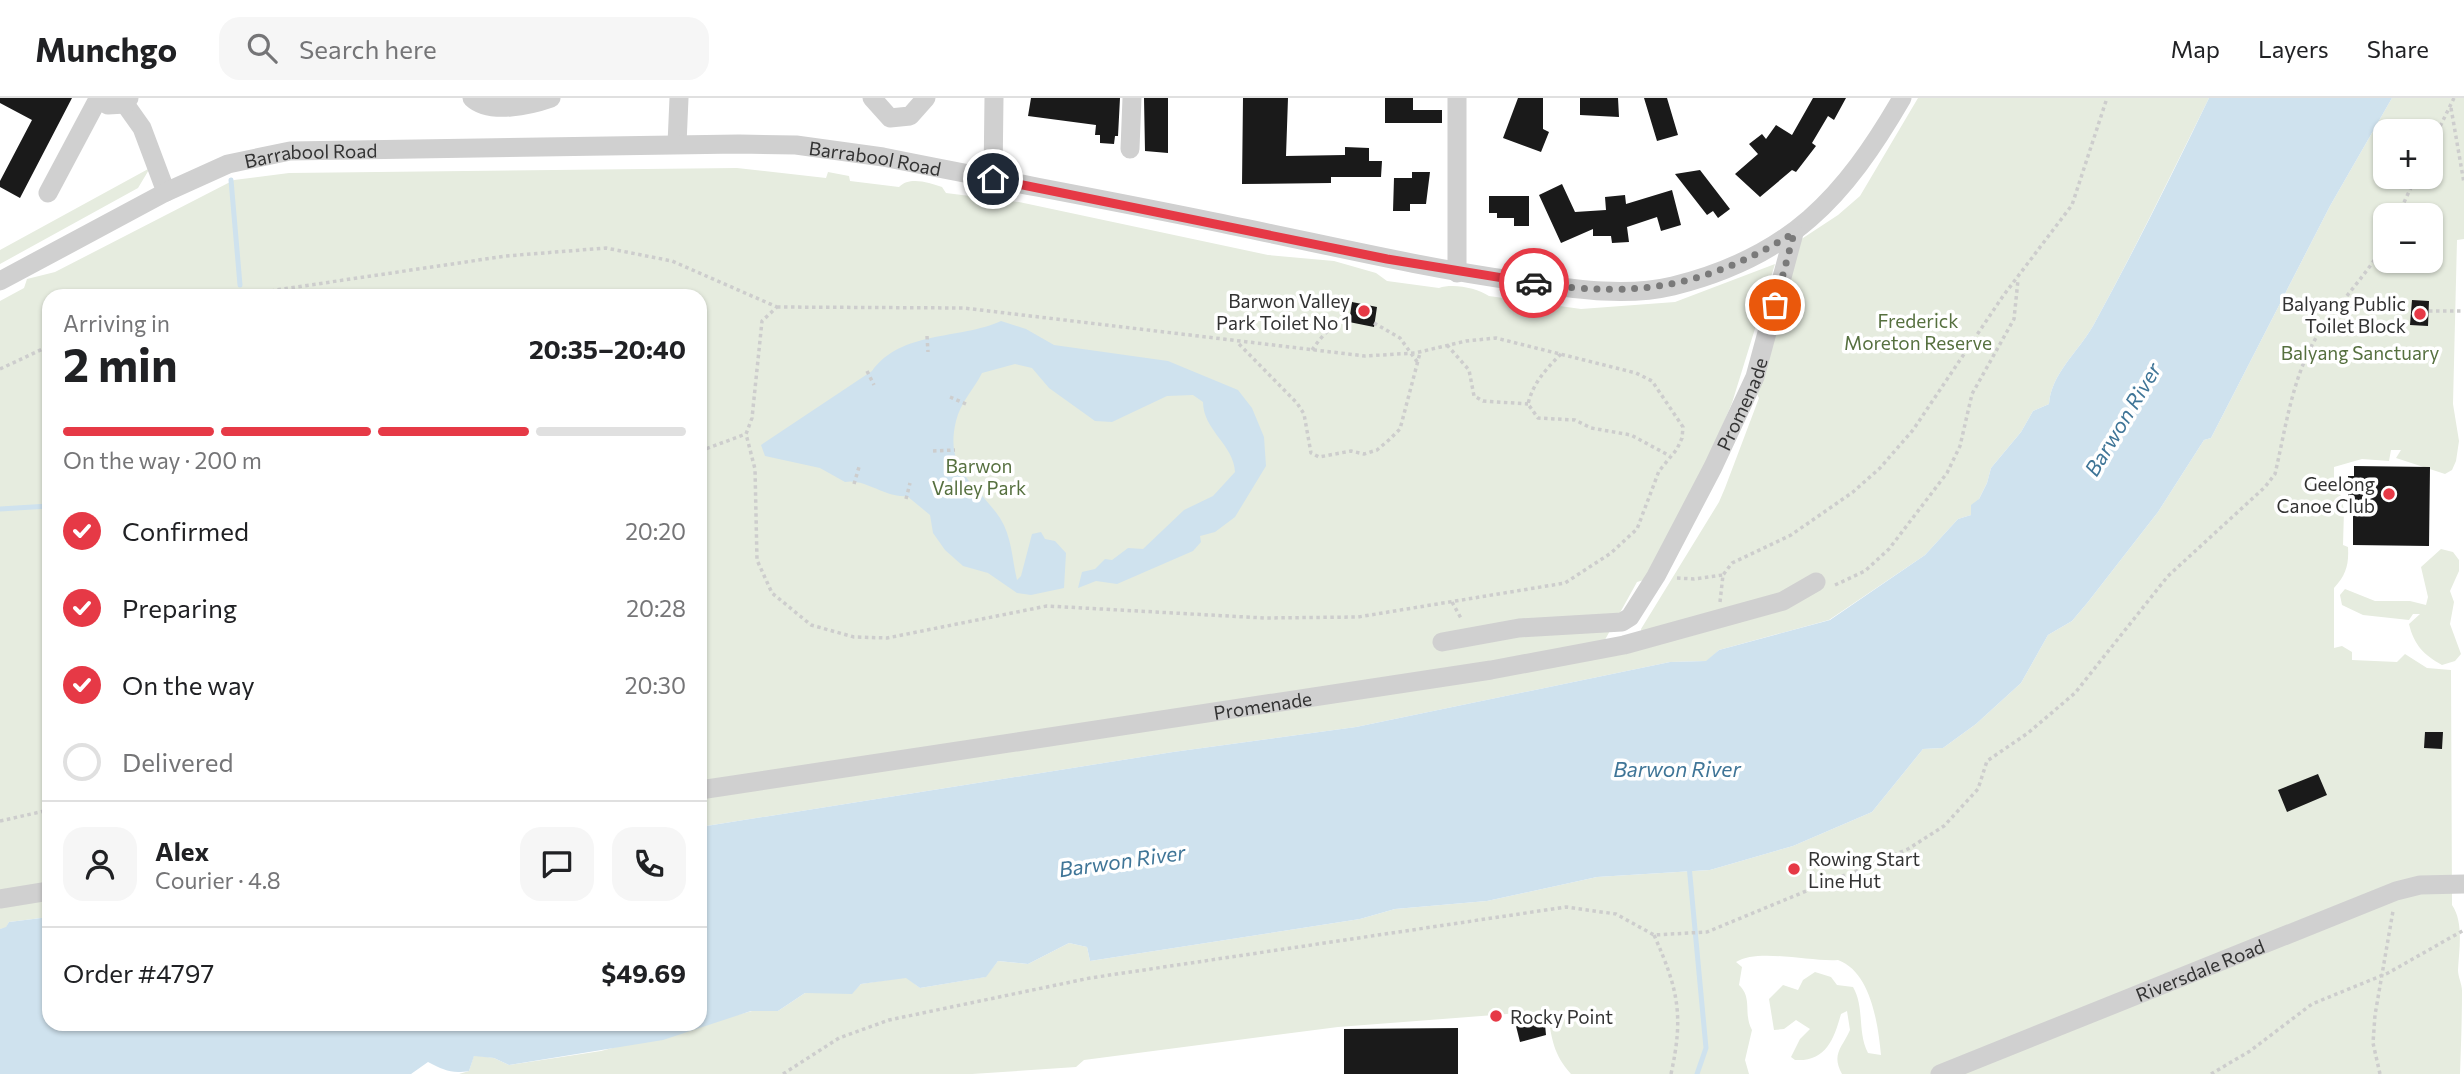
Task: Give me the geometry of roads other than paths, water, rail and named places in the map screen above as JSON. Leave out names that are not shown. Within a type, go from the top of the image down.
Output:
[{"type":"street","points":[[472,98],[478,104],[500,106],[530,106],[551,98]]},
{"type":"street","points":[[677,144],[679,98]]},
{"type":"street","points":[[872,98],[890,118],[910,116],[926,98]]},
{"type":"street","points":[[993,179],[994,98]]},
{"type":"street","points":[[1129,149],[1132,98]]},
{"type":"street","points":[[1457,98],[1457,272]]},
{"type":"street","name":"Barrabool Road","points":[[0,281],[166,191],[228,164],[290,151],[677,144],[796,145],[883,158],[1457,272],[1575,289],[1635,290],[1670,286],[1708,276],[1755,256],[1794,233],[1841,191],[1880,136],[1902,98]]},
{"type":"street","points":[[48,193],[98,99],[108,105],[127,101],[142,128],[166,191]]},
{"type":"street","name":"Promenade","points":[[1441,642],[1570,622],[1622,622],[1630,617],[1656,576],[1713,467],[1755,377],[1794,233]]},
{"type":"street","name":"Promenade","points":[[707,789],[1491,670],[1624,645],[1719,621],[1783,601],[1824,584]]},
{"type":"street","name":"Riversdale Road","points":[[1940,1074],[2396,891],[2420,885],[2464,884]]},
{"type":"street","points":[[0,899],[42,892]]},
{"type":"water","name":"Barwon River","points":[[2209,98],[2392,98],[2380,119],[2373,119],[2373,131],[2330,206],[2211,438],[2204,440],[2158,512],[2072,621],[2048,635],[2021,683],[1976,724],[1943,748],[1923,749],[1872,812],[1793,846],[1710,870],[1597,877],[1487,901],[1395,909],[1360,919],[1090,961],[1087,947],[1069,943],[1028,964],[998,961],[986,977],[920,988],[906,978],[861,984],[852,994],[805,993],[778,1011],[751,1011],[707,1026],[707,826],[1173,752],[1356,727],[1670,662],[1706,661],[1719,650],[1830,620],[1925,555],[1958,519],[1971,515],[1971,505],[1979,499],[1991,468],[2021,432],[2033,411],[2049,404],[2060,373],[2093,326]]},
{"type":"water","points":[[1001,321],[1026,329],[1054,345],[1168,361],[1238,390],[1252,408],[1264,437],[1266,466],[1235,517],[1215,532],[1200,536],[1201,542],[1193,551],[1117,584],[1096,581],[1078,588],[1082,572],[1095,569],[1105,559],[1112,560],[1128,548],[1143,549],[1184,510],[1213,496],[1235,472],[1233,462],[1208,421],[1203,402],[1193,395],[1167,396],[1112,422],[1095,421],[1049,388],[1032,368],[1015,364],[982,373],[958,414],[953,438],[954,452],[964,475],[1004,525],[1017,580],[1021,576],[1032,534],[1041,532],[1045,539],[1055,541],[1066,553],[1064,588],[1031,595],[1017,593],[988,573],[963,566],[945,550],[933,533],[930,515],[907,496],[891,494],[860,483],[845,482],[820,468],[765,456],[761,445],[872,371],[884,358],[899,349],[915,342]]},
{"type":"water","name":"Barwon River","points":[[42,918],[42,1031],[690,1031],[663,1040],[509,1065],[494,1058],[474,1056],[469,1071],[457,1072],[428,1062],[411,1074],[0,1074],[0,929],[6,927],[9,922]]},
{"type":"waterway","points":[[231,180],[240,285]]},
{"type":"waterway","points":[[0,509],[42,506]]},
{"type":"waterway","points":[[1689,865],[1706,1048],[1697,1074]]},
{"type":"place","name":"Barwon Valley Park Toilet No 1","points":[[1364,311]]},
{"type":"place","name":"Balyang Public Toilet Block","points":[[2420,314]]},
{"type":"place","name":"Geelong Canoe Club","points":[[2389,494]]},
{"type":"place","name":"Rowing Start Line Hut","points":[[1794,869]]},
{"type":"place","name":"Rocky Point","points":[[1496,1016]]},
{"type":"park label","name":"Frederick Moreton Reserve","points":[[1918,331]]},
{"type":"park label","name":"Balyang Sanctuary","points":[[2360,352]]},
{"type":"park label","name":"Barwon Valley Park","points":[[979,476]]}]
